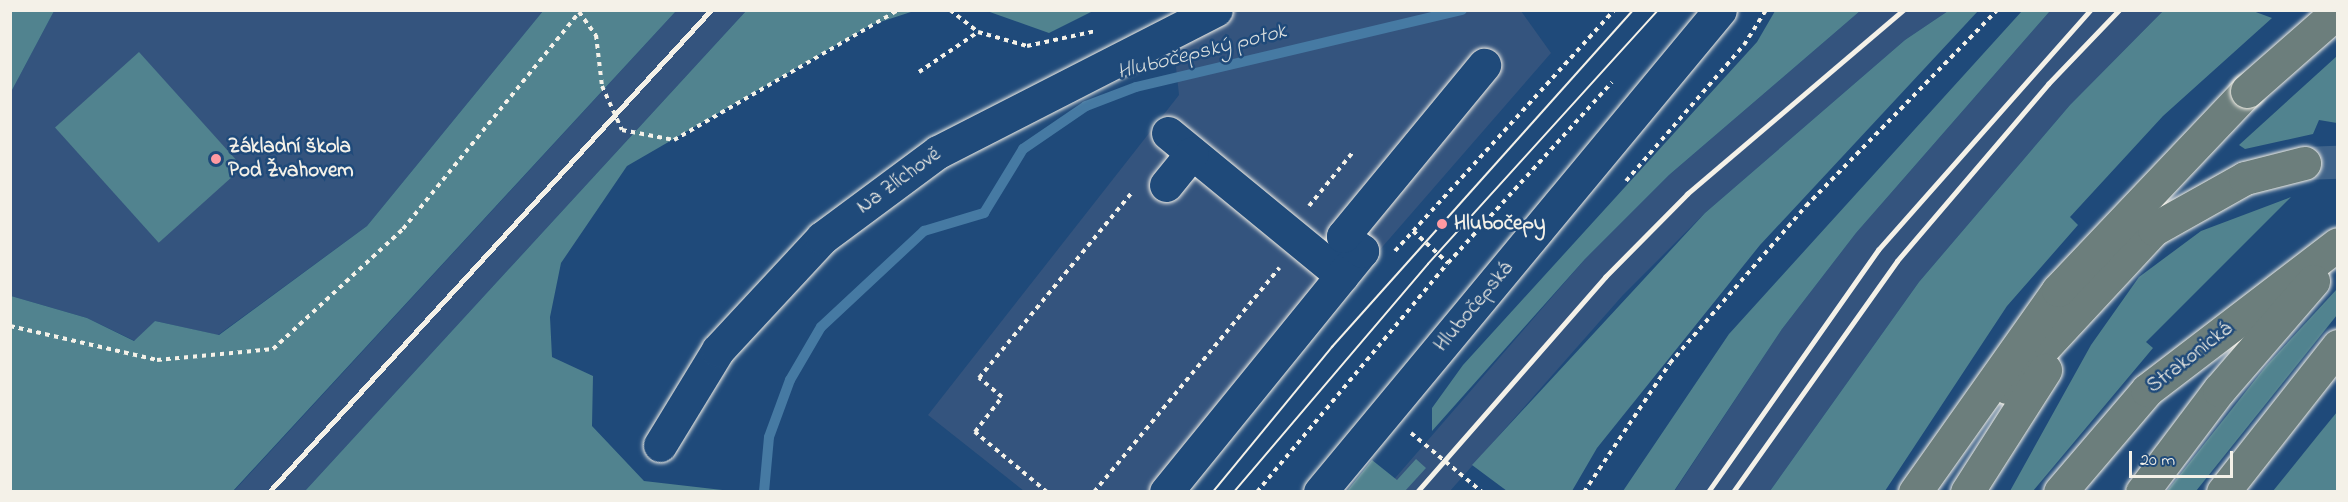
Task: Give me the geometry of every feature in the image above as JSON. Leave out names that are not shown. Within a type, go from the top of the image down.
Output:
[{"type":"main road","points":[[1916,490],[2058,290],[2247,91],[2337,11]]},
{"type":"main road","points":[[1916,490],[2125,256],[2196,201],[2246,178],[2304,163]]},
{"type":"main road","name":"Strakonická","points":[[2060,492],[2147,390],[2337,244]]},
{"type":"main road","points":[[1967,492],[2125,256]]},
{"type":"main road","points":[[2142,492],[2219,390],[2337,256]]},
{"type":"main road","points":[[2223,492],[2337,346]]},
{"type":"street","name":"Na Zlíchově","points":[[660,445],[718,350],[822,238],[938,152],[1216,10]]},
{"type":"street","name":"Hlubočepská","points":[[1320,492],[1720,10]]},
{"type":"street","points":[[1166,492],[1362,251],[1343,236],[1484,65]]},
{"type":"street","points":[[1152,185],[1180,143],[1342,276]]},
{"type":"path","points":[[10,326],[157,360],[273,349],[403,229],[580,11],[596,35],[602,86],[622,130],[674,140],[898,10]]},
{"type":"path","points":[[950,10],[978,32],[1027,46],[1105,29]]},
{"type":"path","points":[[1398,248],[1614,10]]},
{"type":"path","points":[[1693,104],[1742,48],[1766,10]]},
{"type":"path","points":[[1584,492],[1670,363],[1806,206],[1997,10]]},
{"type":"path","points":[[920,72],[978,32]]},
{"type":"path","points":[[1257,492],[1448,263],[1615,79]]},
{"type":"path","points":[[1094,492],[1294,237],[1353,152]]},
{"type":"path","points":[[1047,492],[975,432],[1002,397],[979,378],[1152,185]]},
{"type":"path","points":[[1413,231],[1448,263]]},
{"type":"path","points":[[1411,433],[1482,492]]},
{"type":"shaded area","name":"Základní škola Pod Žvahovem","points":[[54,11],[543,11],[367,226],[218,335],[155,321],[135,341],[87,318],[11,296],[11,92]]},
{"type":"shaded area","points":[[676,11],[746,11],[305,491],[233,492]]},
{"type":"shaded area","points":[[1170,11],[1521,11],[1551,53],[1170,491],[1024,491],[928,415],[1179,95]]},
{"type":"shaded area","points":[[1860,11],[1948,11],[1905,40],[1705,213],[1623,295],[1450,491],[1383,492],[1585,259],[1669,175]]},
{"type":"shaded area","points":[[2050,11],[2163,11],[2070,105],[1919,282],[1770,491],[1674,492],[1782,329],[1856,233]]},
{"type":"green space","points":[[10,11],[54,11],[11,92]]},
{"type":"green space","points":[[543,11],[676,11],[233,491],[11,491],[11,296],[87,318],[134,341],[155,321],[219,335],[367,226]]},
{"type":"green space","points":[[746,11],[914,11],[871,25],[627,166],[561,263],[550,317],[552,357],[593,376],[592,426],[644,481],[731,491],[305,491]]},
{"type":"green space","points":[[987,11],[1093,11],[1049,33]]},
{"type":"green space","points":[[1775,11],[1860,11],[1669,175],[1585,259],[1432,431],[1432,408],[1463,365],[1757,42]]},
{"type":"green space","points":[[1948,11],[1978,11],[1760,245],[1597,448],[1572,491],[1507,491],[1472,465],[1705,213],[1905,40]]},
{"type":"green space","points":[[2022,11],[2050,11],[1856,233],[1782,329],[1674,491],[1623,491],[1729,334]]},
{"type":"green space","points":[[2163,11],[2253,11],[2272,18],[2163,116],[2070,217],[2078,225],[2007,306],[1885,491],[1770,491],[1919,282],[2070,105]]},
{"type":"green space","points":[[139,52],[243,167],[159,243],[55,128]]},
{"type":"green space","points":[[2337,56],[2337,123],[2319,120],[2313,134],[2245,149],[2239,145]]},
{"type":"green space","points":[[2291,197],[2146,342],[2153,348],[2033,491],[2010,491],[2091,345],[2139,277],[2201,231]]},
{"type":"green space","points":[[2337,289],[2337,315],[2196,491],[2167,491],[2266,366]]},
{"type":"green space","points":[[2337,412],[2337,491],[2273,491],[2319,434]]},
{"type":"green space","points":[[1416,459],[1426,468],[1405,491],[1347,491],[1372,460],[1397,480]]},
{"type":"waterway","name":"Hlubočepský potok","points":[[764,492],[769,437],[790,380],[821,327],[924,231],[984,213],[1023,149],[1086,106],[1136,87],[1462,10]]},
{"type":"tunnel","points":[[2304,163],[2338,162]]},
{"type":"tram line","points":[[1213,492],[1332,347],[1633,10]]},
{"type":"tram line","points":[[1234,492],[1428,264],[1658,10]]},
{"type":"railway","points":[[269,492],[711,10]]},
{"type":"railway","points":[[1417,492],[1605,277],[1687,194],[1903,10]]},
{"type":"railway","points":[[1708,492],[1878,250],[2090,10]]},
{"type":"railway","points":[[1733,492],[1897,261],[2048,84],[2119,10]]},
{"type":"place","name":"Základní škola Pod Žvahovem","points":[[216,159]]},
{"type":"place","name":"Hlubočepy","points":[[1442,224]]}]
